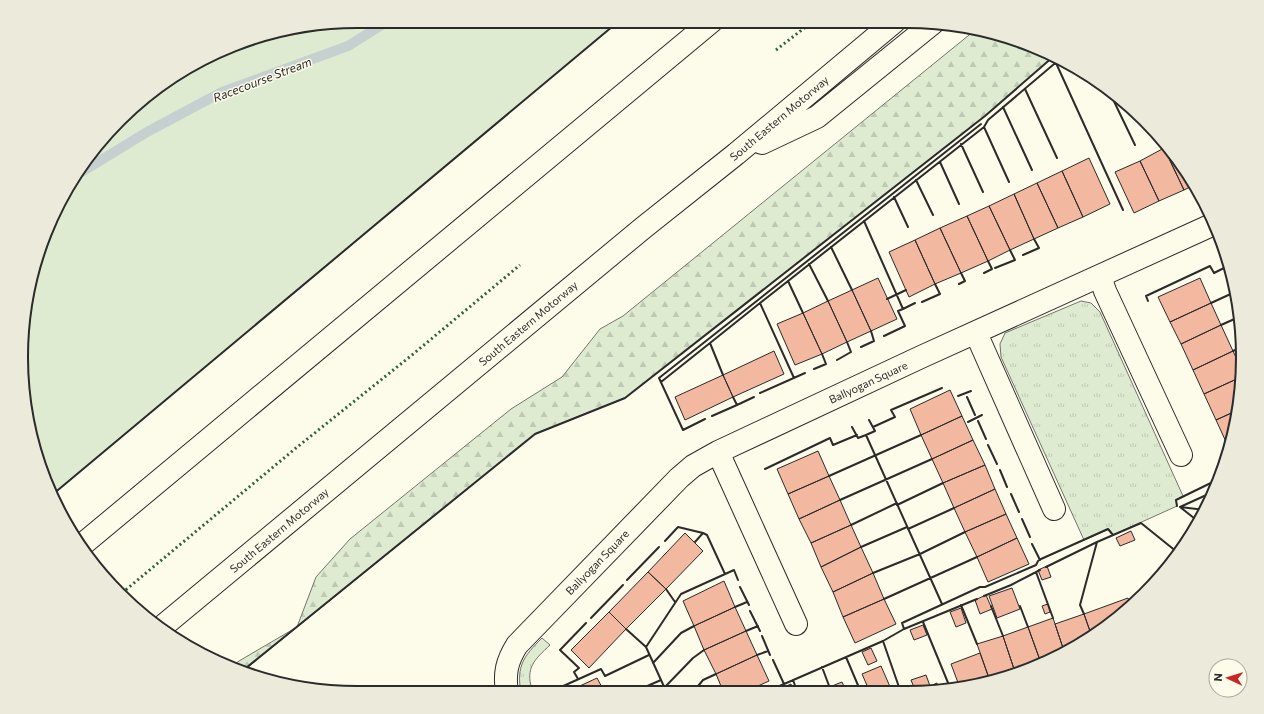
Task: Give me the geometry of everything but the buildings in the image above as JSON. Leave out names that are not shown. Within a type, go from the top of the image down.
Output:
[{"type":"main road","points":[[85,542],[704,28]]},
{"type":"main road","name":"South Eastern Motorway","points":[[165,624],[887,28]]},
{"type":"main road","points":[[736,154],[817,118],[926,29]]},
{"type":"main road","name":"Ballyogan Square","points":[[506,686],[506,667],[510,656],[517,645],[679,478],[693,466],[718,452],[1209,226]]},
{"type":"main road","points":[[1100,276],[1105,291],[1181,455]]},
{"type":"main road","points":[[976,333],[1054,509]]},
{"type":"main road","points":[[718,452],[796,624]]},
{"type":"green space","points":[[357,28],[611,28],[57,491],[45,463],[39,442],[31,400],[28,357],[34,293],[45,251],[72,192],[83,174],[110,140],[124,124],[140,110],[174,83],[211,62],[251,45],[293,34]]},
{"type":"green space","points":[[970,34],[1013,45],[1049,60],[985,116],[625,398],[535,434],[247,668],[236,663],[297,627],[316,577],[350,539],[511,409],[562,377],[600,329],[623,316]]},
{"type":"green space","points":[[1081,301],[1091,303],[1100,312],[1183,496],[1176,500],[1177,506],[1113,535],[1109,529],[1084,540],[1001,357],[1000,344],[1005,333]]},
{"type":"green space","points":[[542,638],[550,645],[533,664],[530,675],[531,686],[520,686],[521,668],[530,650]]},
{"type":"waterway","name":"Racecourse Stream","points":[[87,169],[147,132],[222,92],[348,46],[377,28]]},
{"type":"hedge","points":[[776,50],[804,28]]},
{"type":"hedge","points":[[125,591],[296,448],[412,355],[520,265]]},
{"type":"wall","points":[[57,491],[611,28]]},
{"type":"wall","points":[[247,667],[535,434],[625,398],[985,116],[1049,60]]},
{"type":"wall","points":[[760,303],[984,127],[988,120],[1055,63]]},
{"type":"wall","points":[[1056,64],[1123,210]]},
{"type":"wall","points":[[1025,89],[1057,158]]},
{"type":"wall","points":[[1114,102],[1135,145]]},
{"type":"wall","points":[[1003,107],[1032,170]]},
{"type":"wall","points":[[705,419],[683,430],[659,378],[981,124]]},
{"type":"wall","points":[[984,127],[1009,182]]},
{"type":"wall","points":[[961,144],[983,192]]},
{"type":"wall","points":[[940,162],[959,204]]},
{"type":"wall","points":[[916,180],[933,215]]},
{"type":"wall","points":[[894,197],[908,227]]},
{"type":"wall","points":[[864,221],[903,309],[915,303]]},
{"type":"wall","points":[[1023,255],[1039,248],[1034,239]]},
{"type":"wall","points":[[831,247],[852,290]]},
{"type":"wall","points":[[995,268],[1015,260],[1010,250]]},
{"type":"wall","points":[[984,273],[992,269],[988,261]]},
{"type":"wall","points":[[809,264],[828,301]]},
{"type":"wall","points":[[1148,301],[1146,296],[1210,266],[1214,273],[1224,268]]},
{"type":"wall","points":[[959,284],[965,281],[961,273]]},
{"type":"wall","points":[[788,281],[803,313]]},
{"type":"wall","points":[[922,302],[940,294],[935,284]]},
{"type":"wall","points":[[887,299],[906,290]]},
{"type":"wall","points":[[1211,303],[1230,294]]},
{"type":"wall","points":[[710,343],[760,303],[794,378]]},
{"type":"wall","points":[[884,336],[905,326],[898,311],[903,309]]},
{"type":"wall","points":[[1221,325],[1234,319]]},
{"type":"wall","points":[[861,347],[874,341],[871,331]]},
{"type":"wall","points":[[837,360],[851,352],[847,342]]},
{"type":"wall","points":[[661,382],[710,343],[723,375]]},
{"type":"wall","points":[[814,369],[826,364],[822,354]]},
{"type":"wall","points":[[760,393],[805,373]]},
{"type":"wall","points":[[873,427],[895,417],[891,410],[942,388]]},
{"type":"wall","points":[[958,396],[971,391]]},
{"type":"wall","points":[[712,416],[737,405],[733,397]]},
{"type":"wall","points":[[737,405],[754,397]]},
{"type":"wall","points":[[967,397],[975,415]]},
{"type":"wall","points":[[968,422],[982,415]]},
{"type":"wall","points":[[869,420],[875,431],[866,435],[942,604]]},
{"type":"wall","points":[[978,421],[986,439]]},
{"type":"wall","points":[[852,427],[858,438],[866,435]]},
{"type":"wall","points":[[765,469],[830,438],[833,445],[857,435]]},
{"type":"wall","points":[[829,476],[921,435]]},
{"type":"wall","points":[[988,445],[997,464]]},
{"type":"wall","points":[[840,500],[932,459]]},
{"type":"wall","points":[[1000,470],[1007,487]]},
{"type":"wall","points":[[897,505],[943,483]]},
{"type":"wall","points":[[1177,506],[1176,500],[1211,483]]},
{"type":"wall","points":[[1011,494],[1019,512]]},
{"type":"wall","points":[[1180,507],[1205,495]]},
{"type":"wall","points":[[851,525],[897,503]]},
{"type":"wall","points":[[1180,507],[1199,509]]},
{"type":"wall","points":[[1180,507],[1194,518]]},
{"type":"wall","points":[[908,529],[954,508]]},
{"type":"wall","points":[[1022,519],[1030,537]]},
{"type":"wall","points":[[1046,567],[1097,542],[1141,523],[1174,549]]},
{"type":"wall","points":[[665,541],[678,527],[703,533]]},
{"type":"wall","points":[[861,547],[907,527]]},
{"type":"wall","points":[[904,629],[902,623],[980,587],[985,587],[1036,565],[1041,559],[1108,529],[1113,535]]},
{"type":"wall","points":[[873,573],[920,554],[965,532]]},
{"type":"wall","points":[[695,542],[703,533],[707,535],[725,574]]},
{"type":"wall","points":[[1084,614],[1080,605],[1097,542]]},
{"type":"wall","points":[[1032,544],[1040,560]]},
{"type":"wall","points":[[627,580],[659,547]]},
{"type":"wall","points":[[884,599],[977,557]]},
{"type":"wall","points":[[664,686],[646,647],[681,594],[734,570],[738,580]]},
{"type":"wall","points":[[984,596],[1011,585],[1040,570]]},
{"type":"wall","points":[[1036,572],[1053,618]]},
{"type":"wall","points":[[591,618],[623,585]]},
{"type":"wall","points":[[740,587],[749,605]]},
{"type":"wall","points":[[666,589],[675,602]]},
{"type":"wall","points":[[780,686],[883,641],[904,629],[977,599]]},
{"type":"wall","points":[[735,607],[747,602]]},
{"type":"wall","points":[[961,605],[977,644]]},
{"type":"wall","points":[[991,606],[1003,636]]},
{"type":"wall","points":[[1020,606],[1028,627]]},
{"type":"wall","points":[[750,611],[760,631]]},
{"type":"wall","points":[[923,622],[948,683]]},
{"type":"wall","points":[[578,679],[574,672],[579,668],[560,650],[586,623]]},
{"type":"wall","points":[[653,663],[681,633],[694,626]]},
{"type":"wall","points":[[746,631],[758,626]]},
{"type":"wall","points":[[626,629],[646,647]]},
{"type":"wall","points":[[762,636],[770,655]]},
{"type":"wall","points":[[883,641],[899,686]]},
{"type":"wall","points":[[666,686],[693,658],[704,650]]},
{"type":"wall","points":[[757,655],[768,651]]},
{"type":"wall","points":[[563,686],[601,669],[605,676],[649,655]]},
{"type":"wall","points":[[846,657],[858,686]]},
{"type":"wall","points":[[773,660],[784,684]]},
{"type":"wall","points":[[822,667],[829,686]]},
{"type":"wall","points":[[698,686],[703,680],[716,674]]},
{"type":"wall","points":[[647,686],[661,680]]},
{"type":"wall","points":[[793,680],[795,686]]}]
